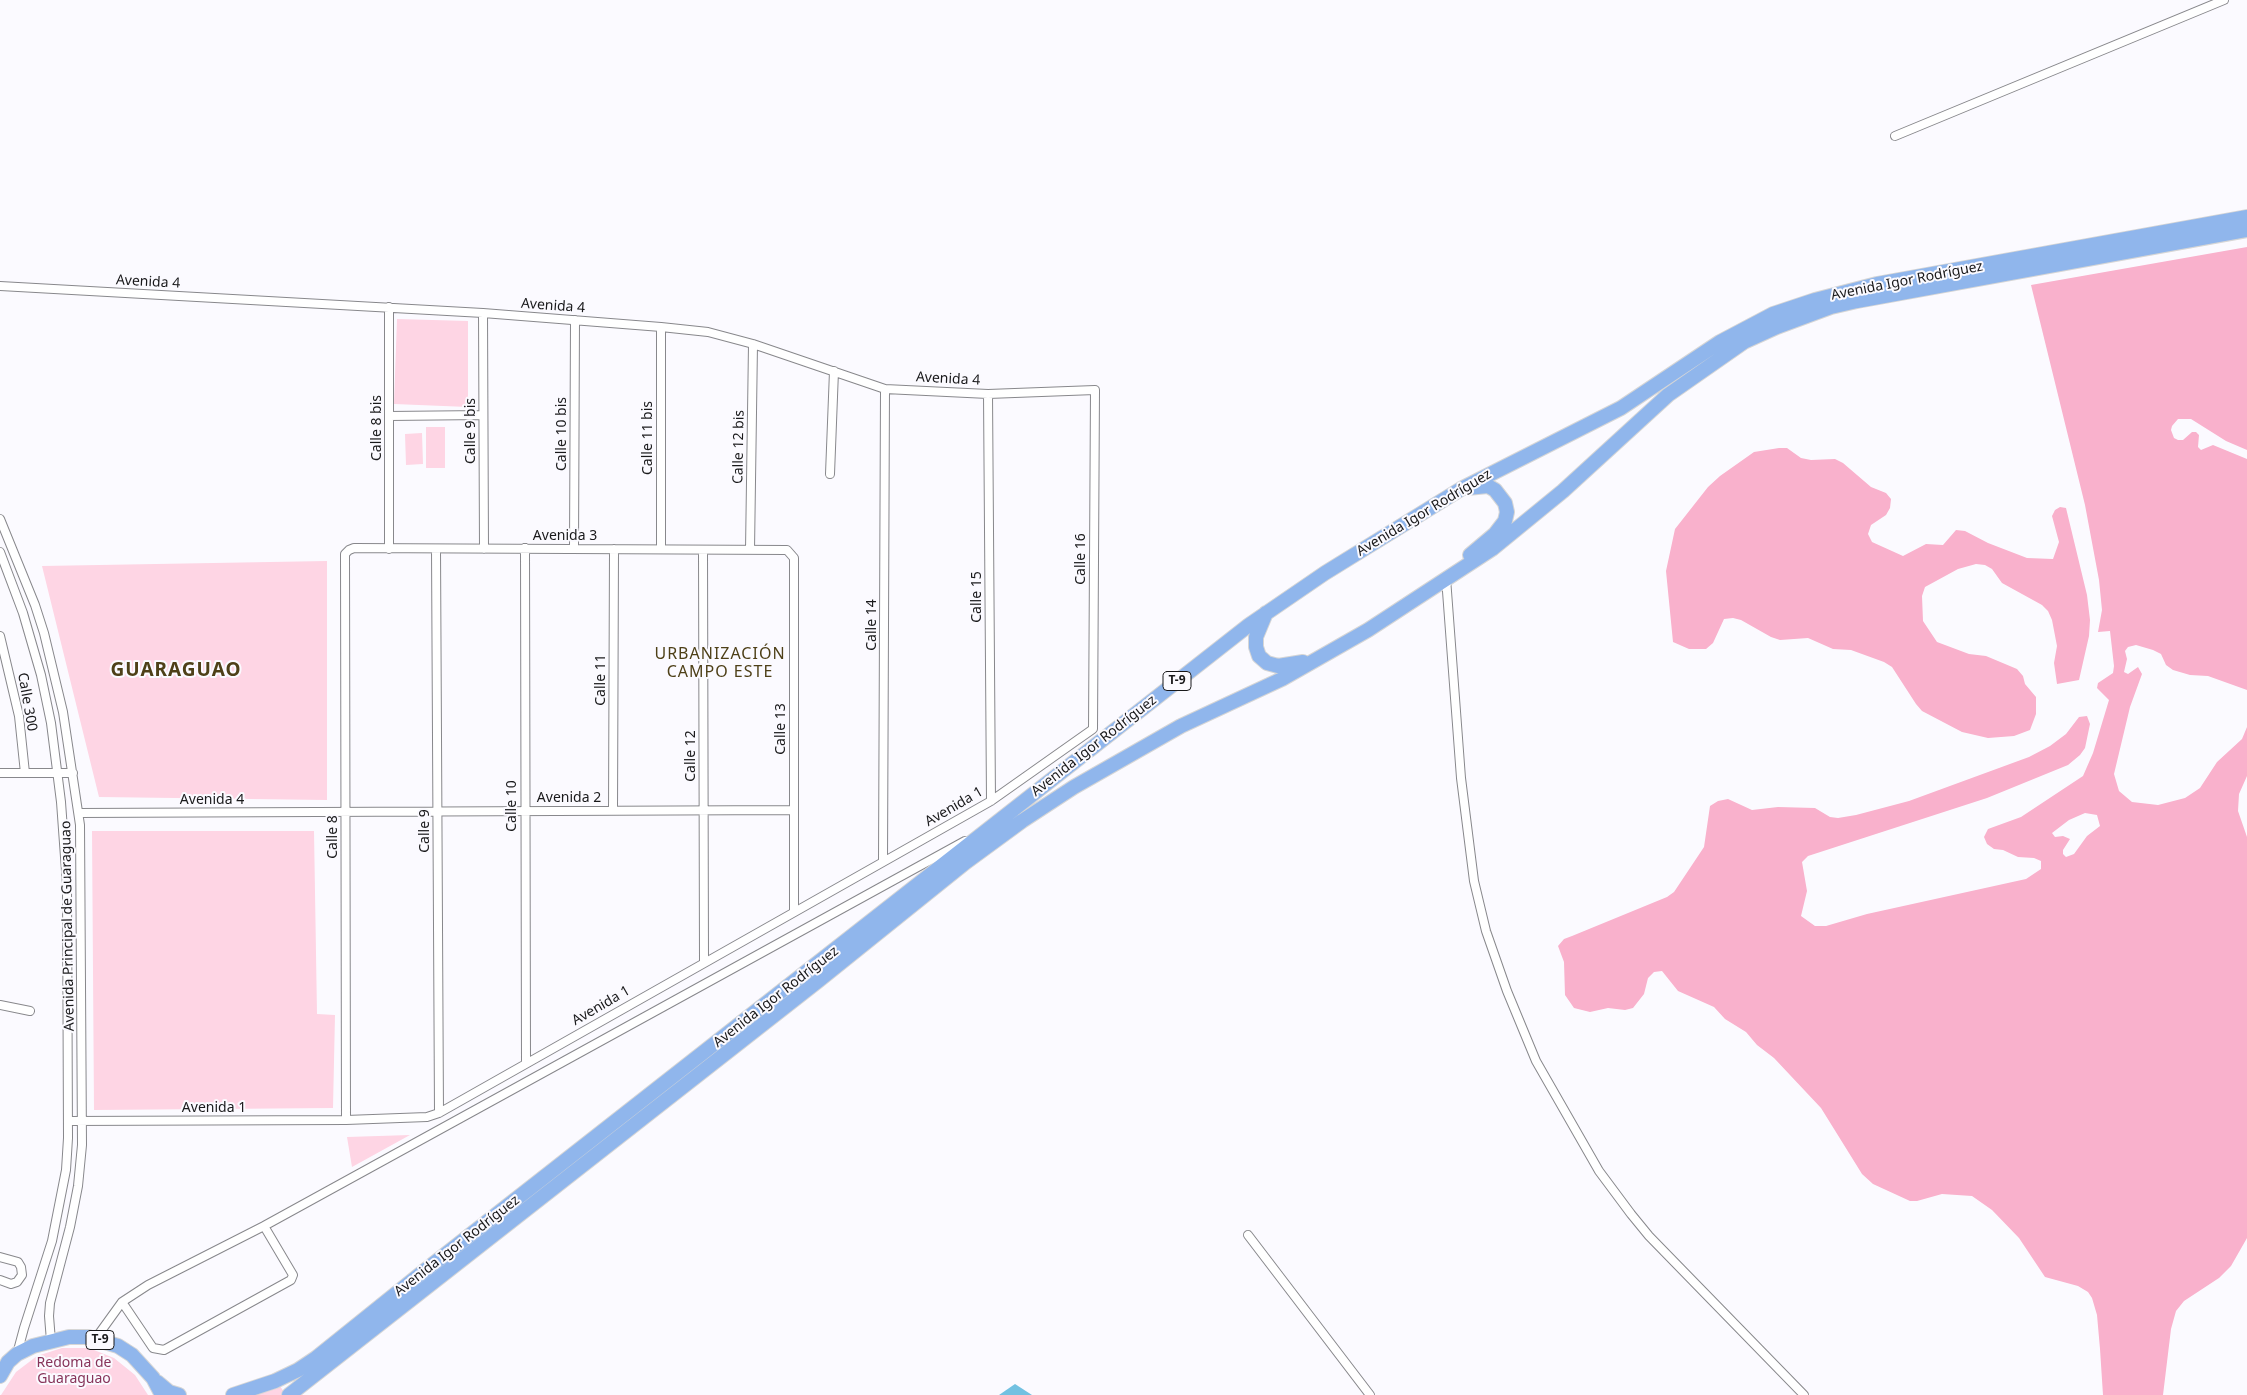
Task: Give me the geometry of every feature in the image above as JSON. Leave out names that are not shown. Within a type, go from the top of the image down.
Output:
[{"type":"highway","name":"Avenida Igor Rodríguez","points":[[233,1395],[275,1381],[298,1370],[323,1352],[1267,612],[1372,543],[1460,489],[1621,408],[1720,342],[1752,323],[1782,311],[1877,284],[2247,217]]},
{"type":"highway","name":"Avenida Igor Rodríguez","points":[[289,1395],[818,982],[966,862],[1022,821],[1074,787],[1181,726],[1282,679],[1368,630],[1492,549],[1563,491],[1646,413],[1675,389],[1744,342],[1777,327],[1831,307],[1856,301],[2247,230]]},
{"type":"highway","name":"T-9","points":[[1430,590],[1495,534],[1504,521],[1506,503],[1495,490],[1488,486],[1460,489]]},
{"type":"highway","name":"T-9","points":[[1267,612],[1256,637],[1256,647],[1259,656],[1267,663],[1278,666],[1316,659]]},
{"type":"highway","name":"T-9","points":[[17,1354],[51,1341],[69,1337],[96,1338],[118,1346],[132,1355],[169,1392],[180,1395]]},
{"type":"highway","points":[[0,1376],[8,1362],[17,1354]]},
{"type":"highway","name":"T-9","points":[[154,1378],[162,1395]]},
{"type":"street","points":[[1895,136],[2224,0]]},
{"type":"street","name":"Avenida 4","points":[[0,286],[482,313],[708,332],[753,344],[885,389],[988,394],[1095,390]]},
{"type":"street","name":"Calle 8 bis","points":[[389,307],[389,549]]},
{"type":"street","name":"Calle 9 bis","points":[[482,313],[484,549]]},
{"type":"street","name":"Calle 10 bis","points":[[574,548],[575,320]]},
{"type":"street","name":"Calle 11 bis","points":[[661,328],[661,549]]},
{"type":"street","name":"Calle 12 bis","points":[[750,550],[753,344]]},
{"type":"street","points":[[830,474],[834,371]]},
{"type":"street","name":"Calle 14","points":[[883,861],[885,389]]},
{"type":"street","name":"Calle 16","points":[[1093,729],[1095,390]]},
{"type":"street","name":"Calle 15","points":[[988,394],[990,801]]},
{"type":"street","points":[[389,416],[483,415]]},
{"type":"street","name":"Avenida Principal de Guaraguao","points":[[0,520],[35,605],[44,633],[63,712],[79,813],[82,943],[82,1121],[78,1186],[50,1309],[51,1341]]},
{"type":"street","name":"Avenida 3","points":[[345,554],[354,548],[787,550]]},
{"type":"street","name":"Calle 10","points":[[525,548],[526,1063]]},
{"type":"street","name":"Calle 9","points":[[436,549],[439,1113]]},
{"type":"street","name":"Calle 11","points":[[613,811],[614,549]]},
{"type":"street","name":"Calle 12","points":[[703,550],[704,962]]},
{"type":"street","name":"Calle 13","points":[[787,550],[794,558],[794,912]]},
{"type":"street","name":"Avenida Principal de Guaraguao","points":[[0,552],[17,593],[41,675],[51,723],[66,885],[68,1121],[66,1170],[57,1220],[17,1354]]},
{"type":"street","name":"Calle 8","points":[[345,554],[346,1120]]},
{"type":"street","points":[[1446,578],[1461,778],[1474,881],[1486,931],[1507,991],[1536,1061],[1599,1171],[1631,1214],[1671,1259],[1804,1395]]},
{"type":"street","name":"Calle 300","points":[[0,636],[19,716],[25,773]]},
{"type":"street","name":"Avenida 1","points":[[68,1121],[346,1120],[428,1117],[439,1113],[990,801],[1093,729]]},
{"type":"street","points":[[0,773],[73,773]]},
{"type":"street","name":"Avenida 2","points":[[345,812],[794,810]]},
{"type":"street","name":"Avenida 4","points":[[79,813],[345,812]]},
{"type":"street","points":[[96,1338],[122,1302],[148,1285],[264,1226],[993,826]]},
{"type":"street","points":[[0,1005],[30,1011]]},
{"type":"street","points":[[122,1302],[153,1348],[164,1350],[291,1280],[293,1275],[264,1226]]},
{"type":"street","points":[[1248,1235],[1370,1395]]},
{"type":"street","points":[[0,1256],[18,1262],[22,1267],[22,1275],[17,1282],[11,1284],[0,1280]]},
{"type":"green space","points":[[397,319],[468,321],[468,407],[394,404]]},
{"type":"green space","points":[[426,427],[445,427],[445,468],[426,468]]},
{"type":"green space","points":[[422,433],[423,464],[406,465],[405,434]]},
{"type":"green space","points":[[327,561],[327,800],[99,797],[42,566]]},
{"type":"green space","points":[[92,831],[314,831],[317,1014],[335,1015],[333,1108],[94,1110]]},
{"type":"green space","points":[[410,1135],[352,1167],[347,1137]]},
{"type":"green space","name":"Redoma de Guaraguao","points":[[62,1348],[89,1348],[114,1358],[135,1375],[148,1395],[1,1395],[16,1372],[37,1356]]},
{"type":"green space","points":[[280,1386],[284,1392],[281,1395],[254,1395]]},
{"type":"shaded area","points":[[2247,247],[2247,450],[2226,441],[2191,419],[2178,419],[2171,430],[2174,438],[2178,440],[2183,440],[2192,432],[2196,432],[2199,435],[2198,447],[2201,450],[2213,445],[2247,459],[2247,690],[2208,676],[2190,675],[2173,670],[2166,665],[2161,654],[2136,645],[2128,647],[2125,651],[2127,659],[2124,672],[2128,674],[2138,667],[2142,674],[2130,707],[2114,774],[2119,791],[2132,802],[2158,805],[2185,798],[2200,788],[2217,762],[2242,739],[2247,727],[2247,776],[2239,794],[2238,811],[2247,837],[2247,1238],[2231,1266],[2219,1278],[2184,1301],[2176,1311],[2171,1329],[2163,1395],[2103,1395],[2097,1315],[2092,1298],[2088,1292],[2078,1286],[2045,1277],[2019,1238],[1992,1210],[1972,1196],[1942,1194],[1910,1201],[1873,1184],[1862,1174],[1821,1108],[1774,1058],[1757,1045],[1746,1032],[1725,1019],[1714,1007],[1678,991],[1662,971],[1654,972],[1648,978],[1644,994],[1633,1008],[1625,1010],[1608,1008],[1590,1012],[1574,1008],[1565,995],[1564,962],[1558,946],[1564,939],[1667,897],[1674,892],[1704,847],[1710,806],[1718,801],[1728,799],[1752,810],[1778,807],[1815,808],[1830,817],[1838,818],[1856,815],[1909,801],[2029,757],[2050,746],[2066,734],[2079,717],[2087,716],[2090,724],[2085,748],[2068,765],[1987,798],[1808,856],[1802,862],[1807,891],[1801,916],[1815,926],[1826,926],[1867,914],[2026,879],[2041,869],[2041,861],[2034,858],[2018,857],[2003,850],[1994,849],[1987,844],[1984,837],[1988,829],[2021,817],[2083,776],[2093,753],[2109,700],[2097,688],[2098,683],[2113,673],[2114,666],[2110,631],[2098,632],[2102,610],[2099,580],[2085,505],[2031,285]],"holes":[[[2085,813],[2097,815],[2100,826],[2087,836],[2074,854],[2066,857],[2063,854],[2063,850],[2070,839],[2063,836],[2055,837],[2052,833],[2069,820]]]},
{"type":"shaded area","points":[[1787,448],[1801,458],[1811,460],[1835,459],[1843,463],[1871,487],[1886,493],[1891,499],[1890,508],[1886,515],[1871,525],[1868,534],[1872,542],[1903,556],[1926,544],[1943,545],[1956,530],[1965,531],[1988,543],[2027,558],[2053,559],[2059,542],[2052,516],[2055,510],[2060,507],[2066,508],[2087,595],[2090,620],[2089,636],[2079,680],[2057,684],[2054,663],[2057,646],[2052,620],[2048,611],[2042,605],[2002,583],[1992,569],[1985,565],[1976,564],[1958,569],[1925,587],[1922,596],[1923,621],[1937,642],[1969,654],[1986,656],[2017,669],[2023,676],[2025,684],[2036,697],[2036,714],[2030,730],[2014,736],[1988,738],[1962,732],[1922,711],[1892,667],[1884,662],[1851,650],[1833,649],[1808,638],[1780,640],[1741,620],[1733,618],[1724,619],[1713,643],[1706,649],[1689,649],[1673,642],[1666,571],[1675,529],[1708,487],[1720,476],[1754,452]]},
{"type":"water","points":[[1015,1384],[1032,1395],[999,1395]]},
{"type":"district","name":"URBANIZACIÓN CAMPO ESTE","points":[[720,663]]},
{"type":"district","name":"GUARAGUAO","points":[[176,671]]}]
